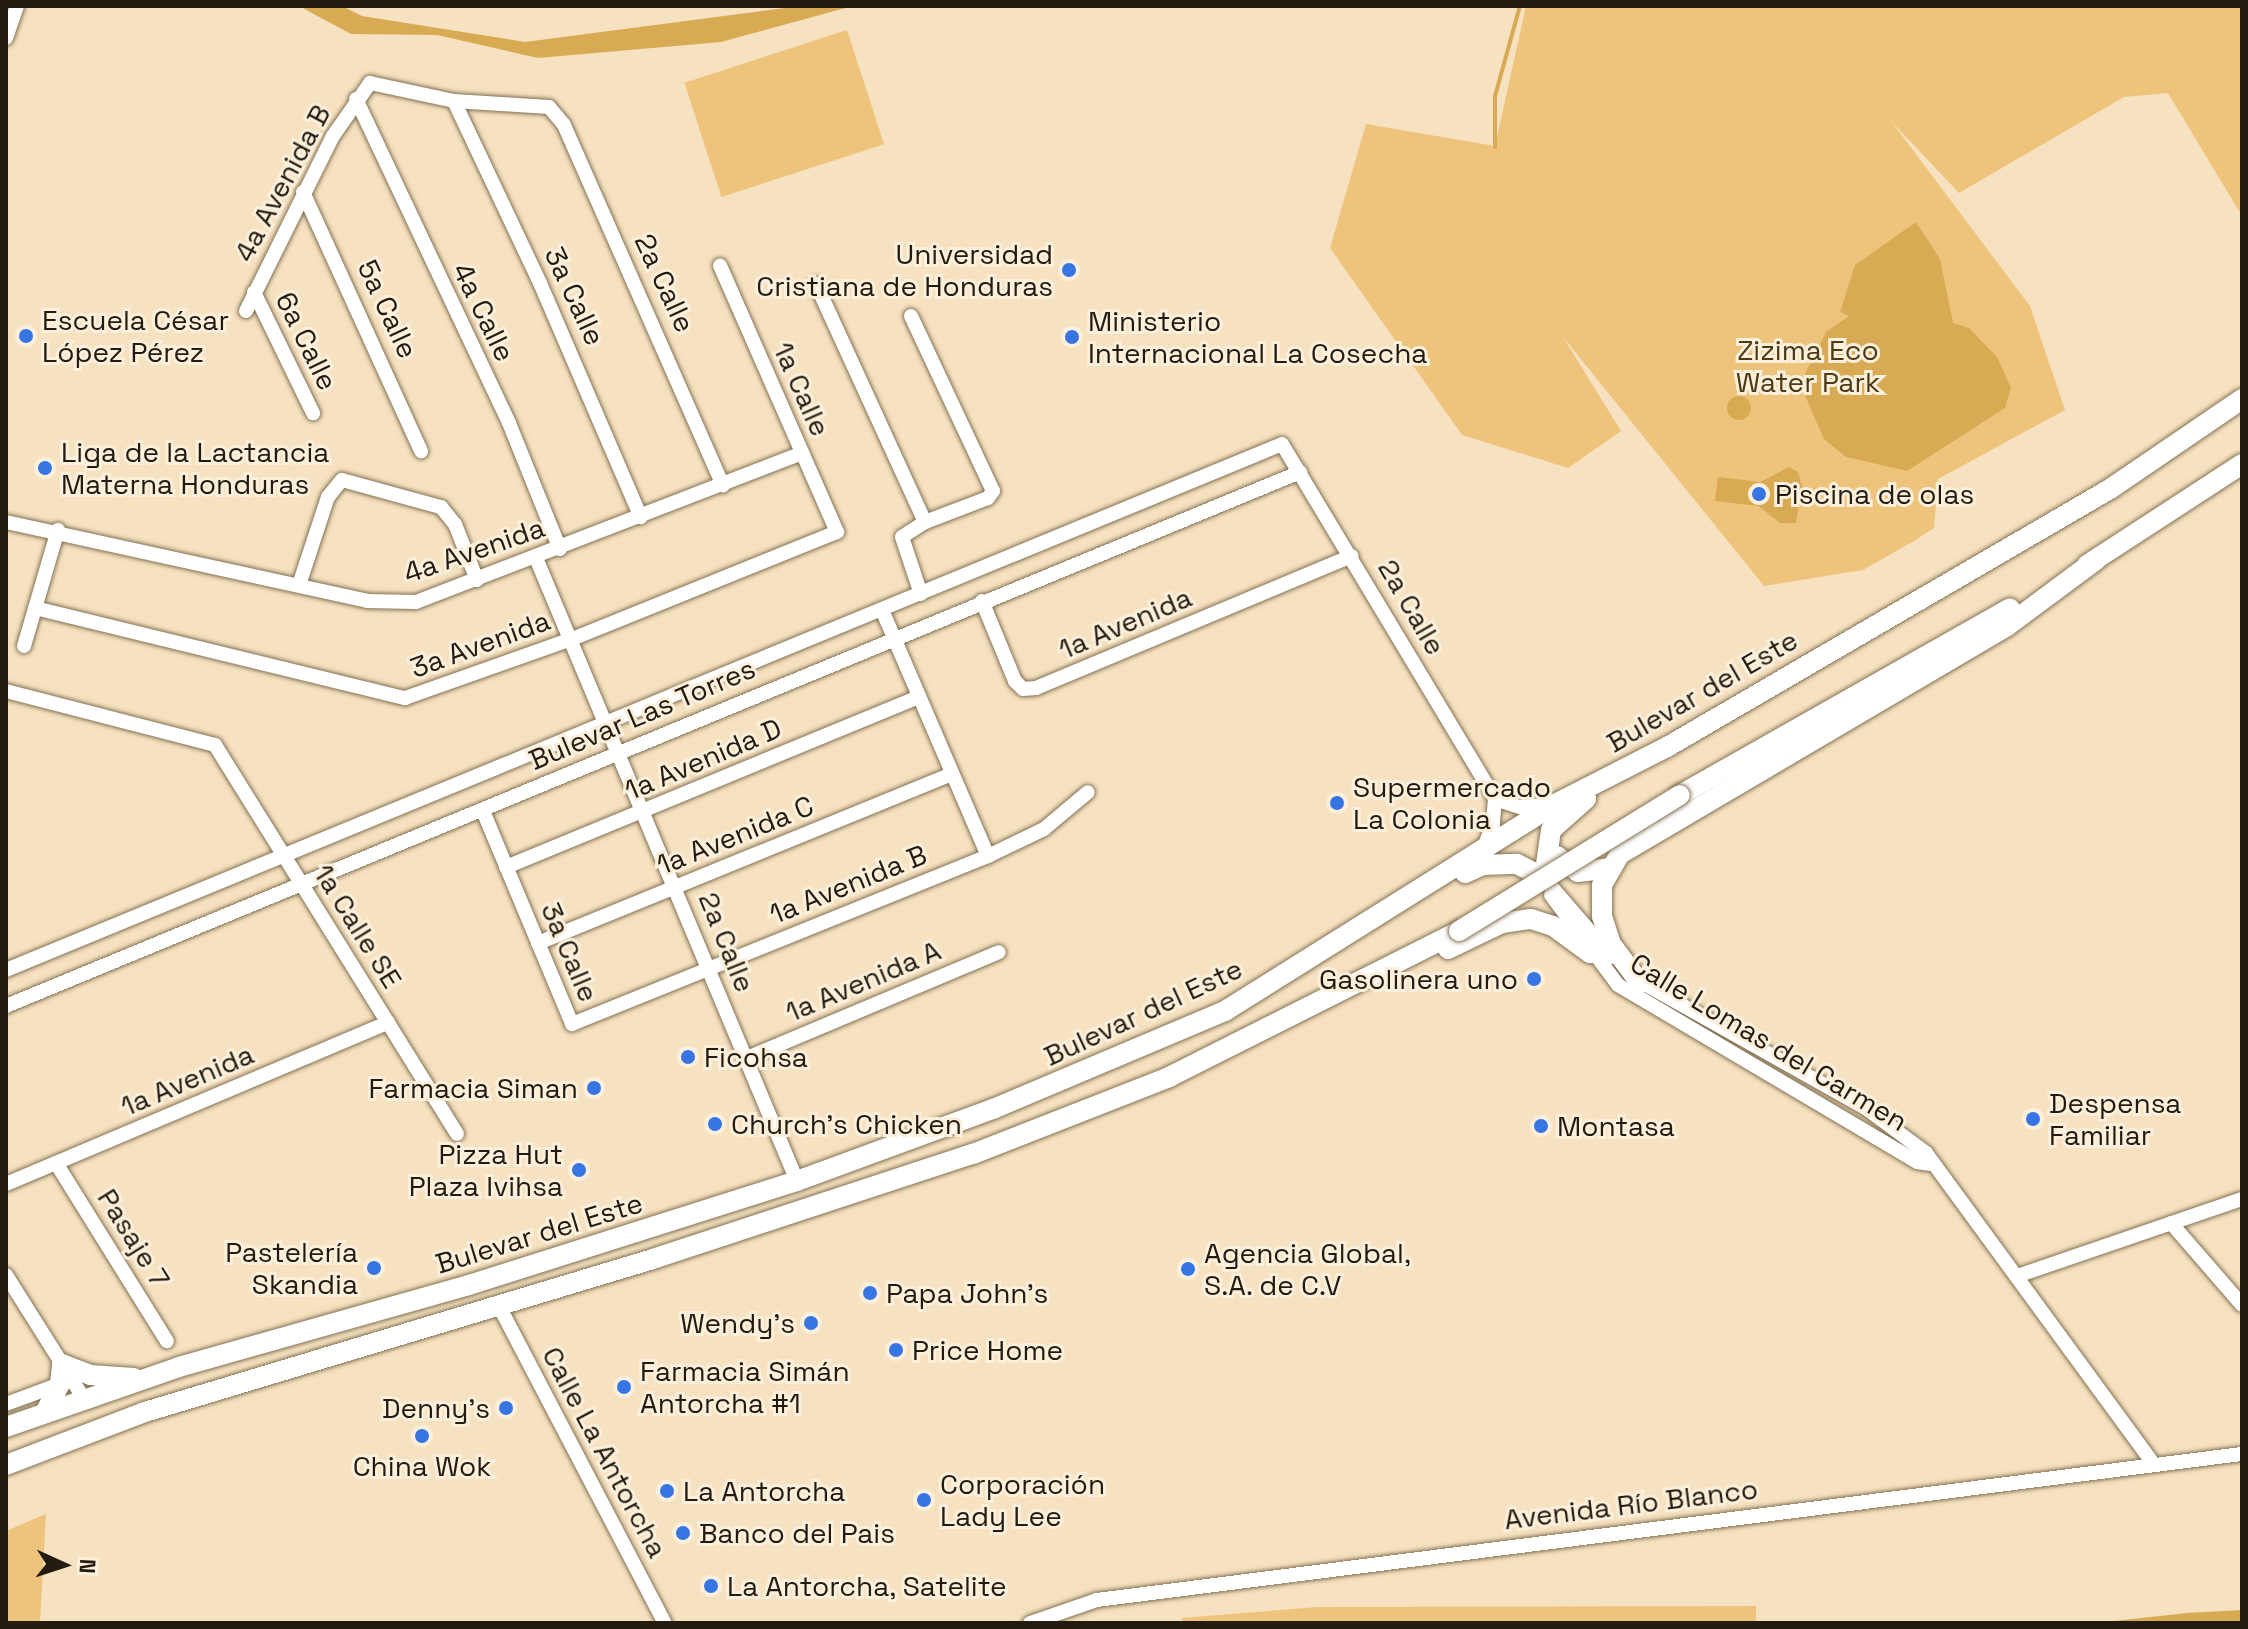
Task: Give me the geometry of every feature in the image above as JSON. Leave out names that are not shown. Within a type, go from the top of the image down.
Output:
[{"type":"highway","name":"Bulevar del Este","points":[[6,1427],[146,1378],[469,1285],[797,1181],[1052,1085],[1225,1011],[1482,853],[1555,804],[1667,747],[2110,489],[2242,399]]},
{"type":"highway","name":"Bulevar del Este","points":[[6,1465],[145,1412],[499,1306],[973,1154],[1169,1077],[1459,931],[1680,795],[2096,560],[2242,464]]},
{"type":"highway","points":[[1640,983],[1620,960],[1604,928],[1602,885],[1609,868],[1626,849],[1662,825],[1997,632],[2096,560]]},
{"type":"highway","points":[[1259,990],[1320,961],[1476,868],[1517,864],[1544,878],[1551,830],[1583,801],[1667,747]]},
{"type":"highway","points":[[1551,830],[1553,849],[1567,867],[1592,873],[1609,868]]},
{"type":"highway","points":[[973,1154],[1048,1135],[1196,1074],[1502,923],[1544,921],[1590,953]]},
{"type":"highway","points":[[46,1411],[61,1374],[146,1378]]},
{"type":"street","points":[[6,38],[17,6]]},
{"type":"street","name":"4a Avenida B","points":[[246,311],[303,192],[356,99],[370,83],[454,101]]},
{"type":"street","name":"4a Calle","points":[[356,99],[509,423],[560,549]]},
{"type":"street","name":"2a Calle","points":[[454,101],[549,107],[564,125],[723,485]]},
{"type":"street","name":"3a Calle","points":[[454,101],[579,368],[641,517]]},
{"type":"street","name":"5a Calle","points":[[303,192],[421,451]]},
{"type":"street","name":"1a Calle","points":[[720,266],[837,532]]},
{"type":"street","points":[[816,284],[925,522]]},
{"type":"street","name":"6a Calle","points":[[254,292],[313,413]]},
{"type":"street","points":[[911,316],[993,491],[988,498],[925,522],[902,537],[921,594]]},
{"type":"street","name":"2a Calle","points":[[1282,444],[1352,556],[1495,799]]},
{"type":"street","name":"Bulevar Las Torres","points":[[6,970],[1282,444]]},
{"type":"street","name":"4a Avenida","points":[[6,522],[58,530],[299,585],[394,603],[416,602],[560,549],[802,453]]},
{"type":"street","name":"Bulevar Las Torres","points":[[6,1006],[483,811],[620,749],[1300,472]]},
{"type":"street","points":[[299,585],[328,497],[342,480],[441,507],[455,524],[477,580]]},
{"type":"street","points":[[24,646],[58,530]]},
{"type":"street","name":"3a Avenida","points":[[35,608],[405,698],[572,639],[837,532]]},
{"type":"street","name":"1a Avenida","points":[[982,601],[1015,681],[1023,689],[1036,688],[1352,556]]},
{"type":"street","name":"2a Calle","points":[[536,558],[620,749],[797,1181]]},
{"type":"street","points":[[882,610],[988,856]]},
{"type":"street","name":"1a Calle SE","points":[[6,691],[215,745],[457,1134]]},
{"type":"street","name":"1a Avenida D","points":[[506,867],[646,812],[919,697]]},
{"type":"street","name":"1a Avenida C","points":[[538,943],[952,774]]},
{"type":"street","name":"1a Avenida B","points":[[572,1024],[988,856],[1044,829],[1088,792]]},
{"type":"street","points":[[1482,853],[1493,824],[1495,799],[1520,807],[1555,804]]},
{"type":"street","name":"3a Calle","points":[[483,811],[572,1024]]},
{"type":"street","name":"Calle Lomas del Carmen","points":[[1544,878],[1590,953],[1630,992],[1929,1164],[2017,1276],[2153,1463]]},
{"type":"street","name":"Calle Lomas del Carmen","points":[[1544,878],[1626,974],[1867,1109],[1926,1153],[1929,1164]]},
{"type":"street","name":"1a Avenida A","points":[[747,1058],[999,952]]},
{"type":"street","name":"1a Avenida","points":[[6,1184],[388,1023]]},
{"type":"street","name":"Pasaje 7","points":[[56,1163],[167,1341]]},
{"type":"street","points":[[2017,1276],[2242,1199]]},
{"type":"street","points":[[2171,1223],[2242,1305]]},
{"type":"street","points":[[6,1275],[61,1374],[84,1399]]},
{"type":"street","name":"Calle La Antorcha","points":[[499,1306],[665,1623]]},
{"type":"street","points":[[6,1404],[61,1374]]},
{"type":"street","name":"Avenida Río Blanco","points":[[1030,1623],[1097,1600],[2242,1454]]},
{"type":"green space","name":"Zizima Eco Water Park","points":[[1526,6],[2242,6],[2242,216],[2168,93],[2124,97],[1959,193],[1891,121],[2030,306],[2065,410],[1938,479],[1934,528],[1914,541],[1863,570],[1764,586],[1563,337],[1621,431],[1568,468],[1462,435],[1330,248],[1366,124],[1495,146]]},
{"type":"green space","points":[[847,30],[884,144],[721,197],[684,83]]},
{"type":"green space","points":[[46,1514],[40,1623],[6,1623],[6,1531]]},
{"type":"green space","points":[[1756,1606],[1756,1623],[1182,1623],[1182,1618],[1317,1607]]},
{"type":"shaded area","points":[[299,6],[342,6],[362,16],[525,42],[801,6],[853,6],[721,42],[538,58],[437,35],[351,34]]},
{"type":"shaded area","points":[[1916,222],[1940,259],[1953,323],[1969,328],[1997,357],[2011,388],[2005,408],[1907,471],[1846,457],[1824,439],[1800,384],[1826,332],[1849,316],[1840,312],[1855,265]]},
{"type":"shaded area","points":[[1739,396],[1748,399],[1751,408],[1748,417],[1739,420],[1730,417],[1727,408],[1730,399]]},
{"type":"shaded area","name":"Piscina de olas","points":[[1789,467],[1798,472],[1802,487],[1796,523],[1780,523],[1758,506],[1715,501],[1718,477],[1760,482]]},
{"type":"shaded area","points":[[2242,1610],[2242,1623],[2096,1623],[2187,1613]]},
{"type":"waterway","points":[[1495,147],[1495,96],[1520,6]]},
{"type":"place","name":"Universidad Cristiana de Honduras","points":[[1069,270]]},
{"type":"place","name":"Escuela César López Pérez","points":[[26,336]]},
{"type":"place","name":"Ministerio Internacional La Cosecha","points":[[1072,337]]},
{"type":"place","name":"Liga de la Lactancia Materna Honduras","points":[[45,468]]},
{"type":"place","name":"Piscina de olas","points":[[1759,494]]},
{"type":"place","name":"Supermercado La Colonia","points":[[1337,803]]},
{"type":"place","name":"Gasolinera uno","points":[[1534,979]]},
{"type":"place","name":"Ficohsa","points":[[688,1057]]},
{"type":"place","name":"Farmacia Siman","points":[[594,1088]]},
{"type":"place","name":"Despensa Familiar","points":[[2033,1119]]},
{"type":"place","name":"Church's Chicken","points":[[715,1124]]},
{"type":"place","name":"Montasa","points":[[1541,1126]]},
{"type":"place","name":"Pizza Hut Plaza Ivihsa","points":[[579,1170]]},
{"type":"place","name":"Pastelería Skandia","points":[[374,1268]]},
{"type":"place","name":"Agencia Global, S.A. de C.V","points":[[1188,1269]]},
{"type":"place","name":"Papa John's","points":[[870,1293]]},
{"type":"place","name":"Wendy's","points":[[811,1323]]},
{"type":"place","name":"Price Home","points":[[896,1350]]},
{"type":"place","name":"Farmacia Simán Antorcha #1","points":[[624,1387]]},
{"type":"place","name":"Denny's","points":[[506,1408]]},
{"type":"place","name":"China Wok","points":[[422,1436]]},
{"type":"place","name":"La Antorcha","points":[[667,1491]]},
{"type":"place","name":"Corporación Lady Lee","points":[[924,1500]]},
{"type":"place","name":"Banco del Pais","points":[[683,1533]]},
{"type":"place","name":"La Antorcha, Satelite","points":[[711,1586]]}]
